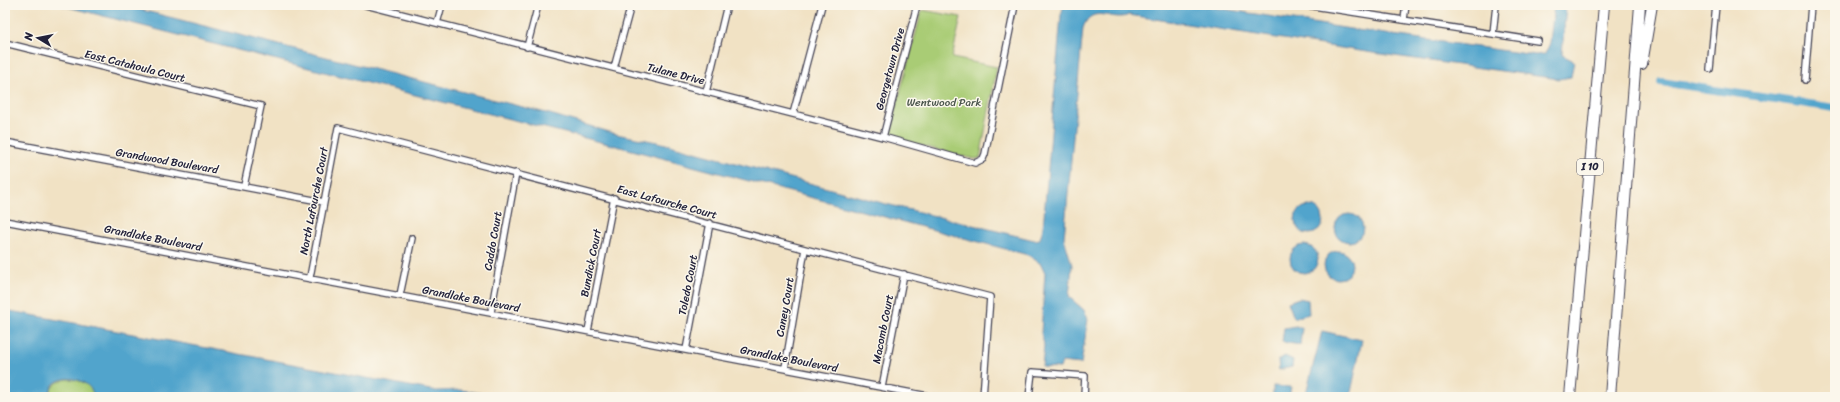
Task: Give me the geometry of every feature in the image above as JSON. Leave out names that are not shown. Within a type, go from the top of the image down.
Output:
[{"type":"highway","name":"I 10","points":[[1570,397],[1604,5]]},
{"type":"highway","points":[[1610,397],[1632,126],[1640,5]]},
{"type":"highway","points":[[1632,126],[1652,5]]},
{"type":"street","name":"Tulane Drive","points":[[366,5],[883,137],[970,163],[979,162],[985,154],[1015,5]]},
{"type":"street","points":[[437,23],[442,5]]},
{"type":"street","points":[[527,47],[538,5]]},
{"type":"street","points":[[614,68],[632,5]]},
{"type":"street","points":[[706,92],[727,5]]},
{"type":"street","points":[[793,114],[822,5]]},
{"type":"street","name":"Georgetown Drive","points":[[883,137],[917,5]]},
{"type":"street","points":[[1307,5],[1538,41]]},
{"type":"street","points":[[1404,19],[1406,5]]},
{"type":"street","points":[[1493,34],[1496,5]]},
{"type":"street","points":[[1710,69],[1716,5]]},
{"type":"street","points":[[1805,80],[1811,5]]},
{"type":"street","name":"East Catahoula Court","points":[[5,43],[261,106],[244,186]]},
{"type":"street","name":"East Lafourche Court","points":[[338,128],[614,198],[990,297],[982,397]]},
{"type":"street","name":"North Lafourche Court","points":[[310,278],[338,128]]},
{"type":"street","name":"Grandwood Boulevard","points":[[5,142],[324,202]]},
{"type":"street","name":"Caddo Court","points":[[491,312],[516,173]]},
{"type":"street","name":"Bundick Court","points":[[588,331],[614,198]]},
{"type":"street","name":"Grandlake Boulevard","points":[[5,221],[933,397]]},
{"type":"street","name":"Toledo Court","points":[[686,350],[710,223]]},
{"type":"street","points":[[400,295],[412,238]]},
{"type":"street","name":"Caney Court","points":[[785,368],[806,249]]},
{"type":"street","name":"Macomb Court","points":[[882,387],[904,274]]},
{"type":"street","points":[[1029,397],[1032,372],[1085,376],[1084,397]]},
{"type":"green space","name":"Wentwood Park","points":[[922,10],[961,17],[952,58],[997,67],[980,158],[974,159],[888,137]]},
{"type":"green space","points":[[68,379],[77,380],[88,385],[93,392],[94,397],[48,397],[55,385],[60,381]]},
{"type":"water","points":[[60,5],[122,5],[550,114],[616,134],[662,143],[886,204],[1034,240],[1040,239],[1043,228],[1061,15],[1064,5],[1198,5],[1357,30],[1535,55],[1545,54],[1550,43],[1554,5],[1566,5],[1562,55],[1574,61],[1571,77],[1559,79],[1373,53],[1129,15],[1123,17],[1103,15],[1092,16],[1087,20],[1083,28],[1064,238],[1072,265],[1069,297],[1084,310],[1088,319],[1081,364],[1062,362],[1060,368],[1042,367],[1044,345],[1041,333],[1045,273],[1041,264],[1028,255],[632,150]]},
{"type":"water","points":[[1309,206],[1319,210],[1323,220],[1319,230],[1309,234],[1299,230],[1295,220],[1299,210]]},
{"type":"water","points":[[1349,214],[1359,218],[1363,228],[1359,238],[1349,242],[1339,238],[1335,228],[1339,218]]},
{"type":"water","points":[[1304,245],[1314,249],[1318,259],[1314,269],[1304,273],[1294,269],[1290,259],[1294,249]]},
{"type":"water","points":[[1338,251],[1348,255],[1352,265],[1348,275],[1338,279],[1328,275],[1324,265],[1328,255]]},
{"type":"water","points":[[1299,298],[1308,300],[1309,314],[1294,318],[1288,302]]},
{"type":"water","points":[[5,310],[436,391],[461,390],[503,397],[94,397],[92,391],[84,383],[79,380],[66,379],[60,380],[54,384],[48,397],[5,397]]},
{"type":"water","points":[[1296,326],[1302,328],[1300,345],[1282,342],[1284,328]]},
{"type":"water","points":[[1322,331],[1362,340],[1350,397],[1305,397]]},
{"type":"water","points":[[1285,356],[1293,360],[1292,367],[1279,370],[1278,360]]},
{"type":"water","points":[[1273,386],[1291,387],[1289,397],[1273,397]]},
{"type":"waterway","points":[[1661,82],[1835,108]]}]
